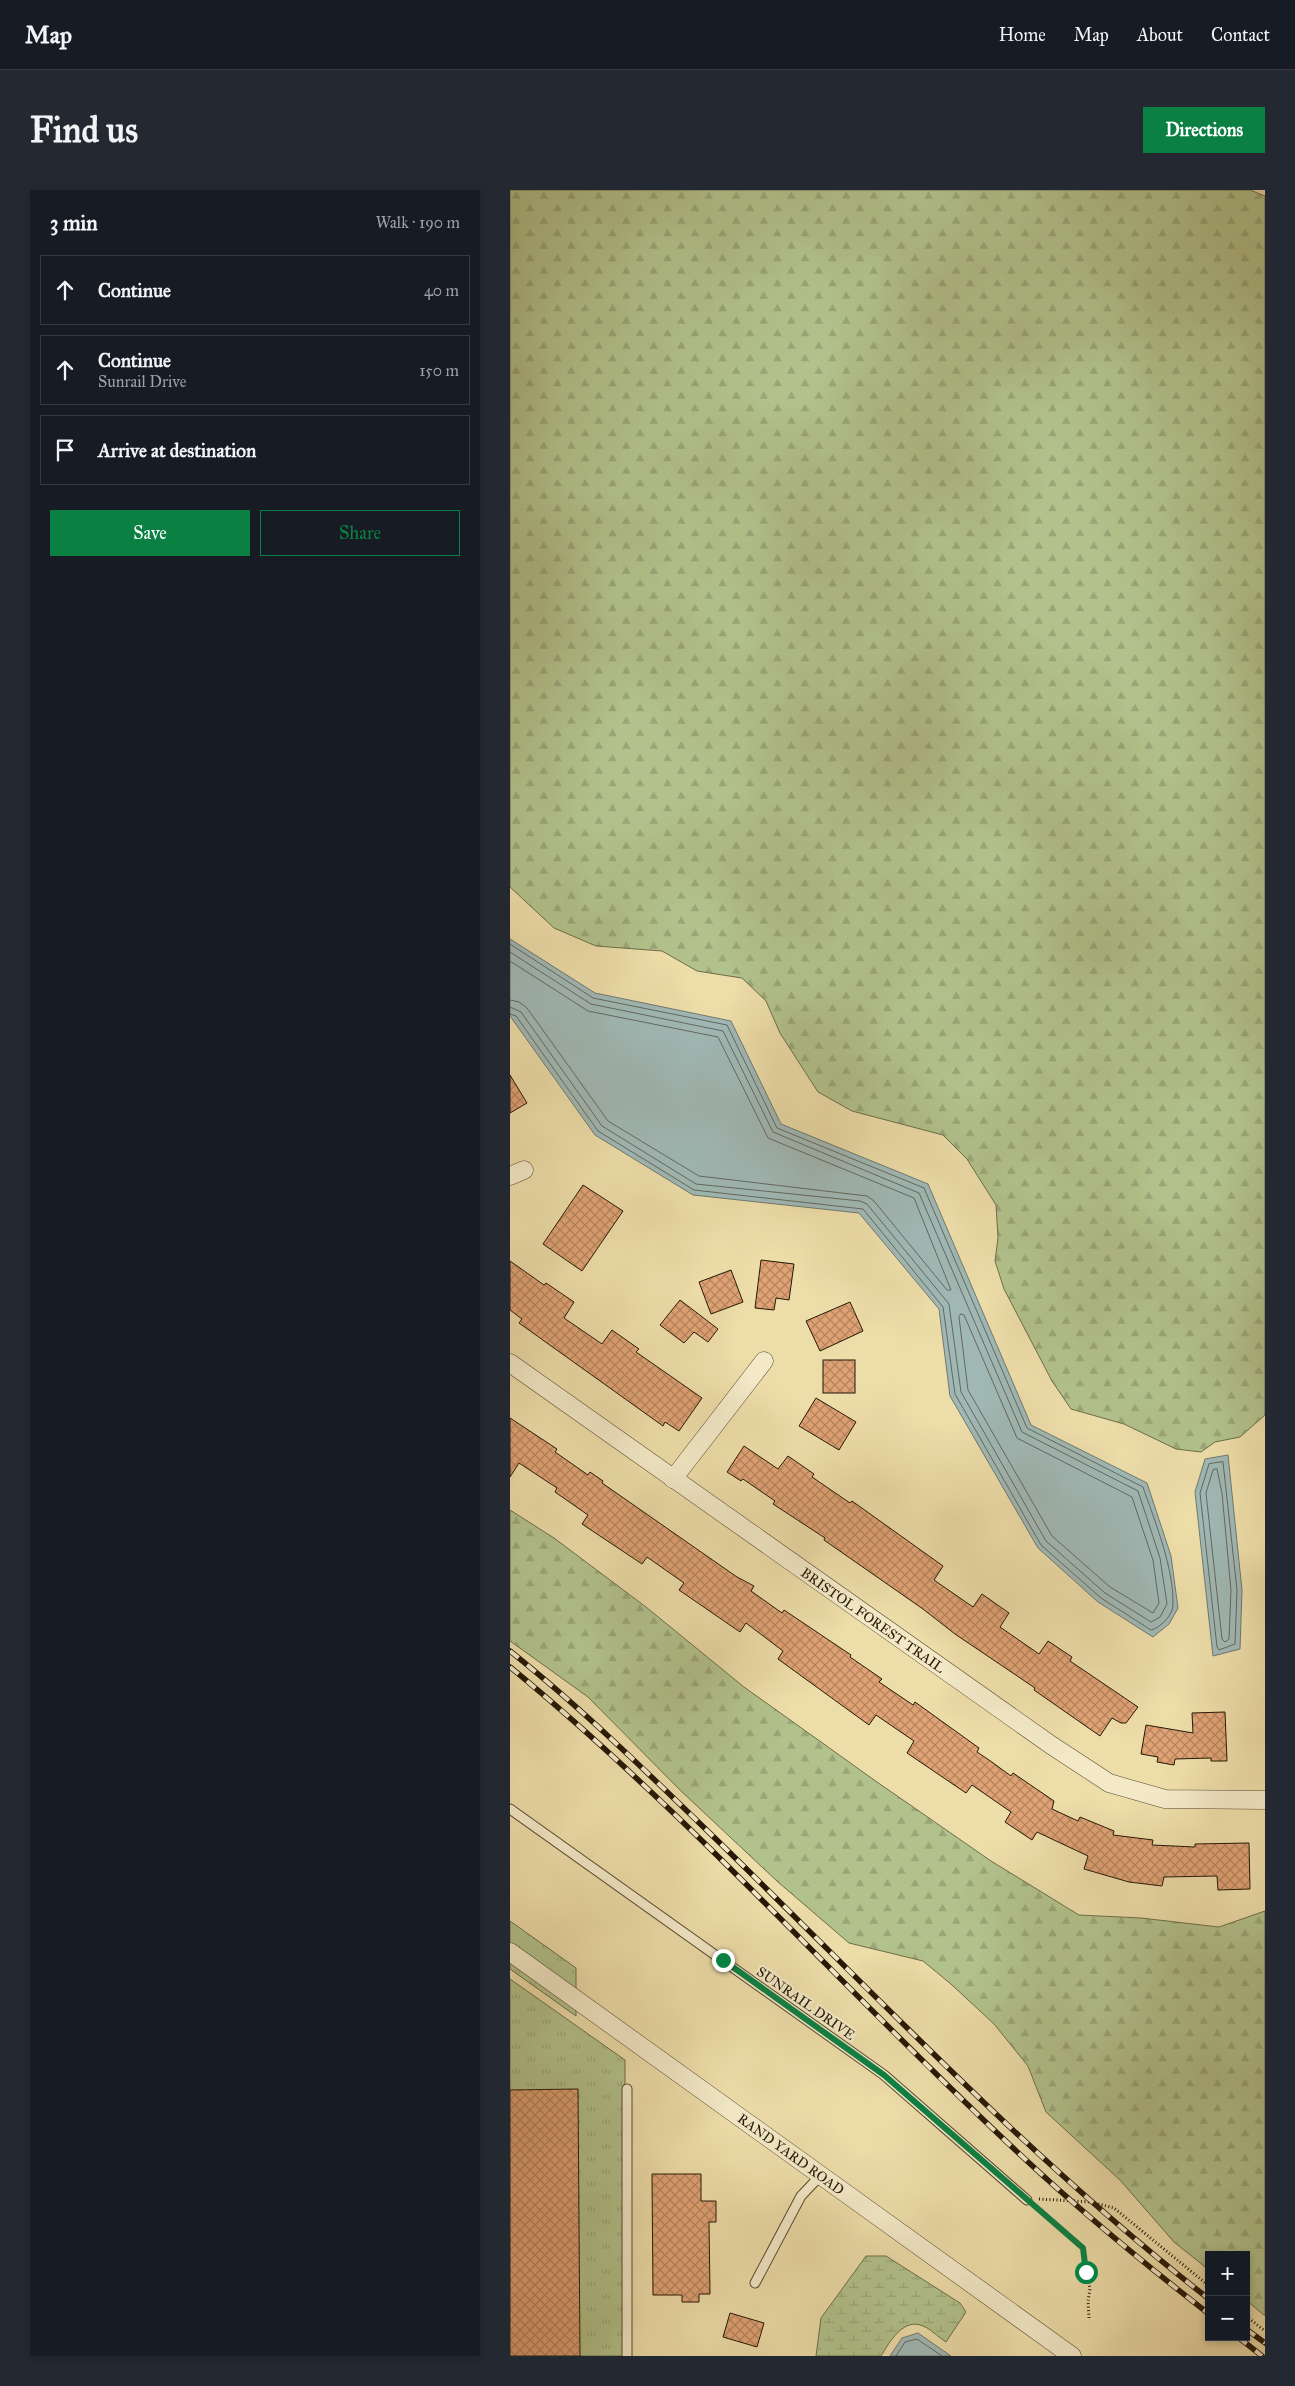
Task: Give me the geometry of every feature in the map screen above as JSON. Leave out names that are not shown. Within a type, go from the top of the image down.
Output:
[{"type":"street","points":[[673,1479],[764,1361]]},
{"type":"street","name":"BRISTOL FOREST TRAIL","points":[[510,1363],[1051,1745],[1109,1782],[1165,1799],[1265,1800]]},
{"type":"street","name":"RAND YARD ROAD","points":[[510,1952],[1072,2356]]},
{"type":"lane","name":"SUNRAIL DRIVE","points":[[510,1809],[884,2075],[1027,2200]]},
{"type":"lane","points":[[627,2089],[627,2356]]},
{"type":"lane","points":[[754,2283],[801,2196],[821,2175]]},
{"type":"path","points":[[1027,2200],[1046,2198],[1091,2202],[1114,2208],[1205,2283]]},
{"type":"path","points":[[1027,2200],[1083,2248],[1090,2289],[1088,2301],[1090,2318]]},
{"type":"path","points":[[1250,2319],[1265,2330]]},
{"type":"green space","points":[[510,190],[1250,190],[1265,196],[1265,1415],[1240,1437],[1215,1442],[1201,1452],[1176,1449],[1124,1424],[1071,1409],[1052,1381],[1004,1289],[995,1261],[998,1238],[996,1205],[967,1159],[943,1135],[852,1111],[818,1092],[780,1033],[766,1001],[742,978],[697,971],[662,951],[596,946],[554,928],[510,887]]},
{"type":"green space","points":[[510,1510],[554,1538],[646,1607],[744,1687],[877,1782],[991,1861],[1079,1915],[1141,1918],[1219,1927],[1265,1911],[1265,2316],[1250,2303],[1250,2251],[1205,2251],[1205,2267],[1174,2242],[1120,2180],[1046,2112],[1028,2066],[994,2024],[952,1985],[923,1961],[849,1943],[778,1882],[681,1791],[588,1697],[510,1641]]},
{"type":"green space","points":[[510,1921],[576,1968],[576,2016],[510,1969]]},
{"type":"green space","points":[[510,1979],[625,2060],[625,2356],[510,2356]]},
{"type":"green space","points":[[866,2256],[886,2256],[960,2303],[966,2312],[946,2342],[926,2327],[916,2324],[903,2328],[881,2356],[816,2356],[821,2318]]},
{"type":"water","points":[[510,939],[595,993],[731,1021],[781,1124],[928,1184],[1031,1425],[1147,1483],[1171,1556],[1178,1608],[1169,1624],[1153,1637],[1098,1602],[1038,1548],[950,1396],[939,1309],[859,1213],[693,1195],[595,1135],[510,1016]]},
{"type":"water","points":[[1228,1455],[1242,1590],[1240,1649],[1213,1656],[1195,1492],[1205,1459]]},
{"type":"water","points":[[918,2333],[951,2356],[890,2356],[902,2338]]},
{"type":"building","points":[[510,1075],[527,1103],[510,1113]]},
{"type":"building","points":[[583,1185],[623,1211],[582,1271],[543,1244]]},
{"type":"building","points":[[761,1260],[794,1264],[789,1300],[776,1298],[774,1310],[755,1308]]},
{"type":"building","points":[[510,1261],[544,1285],[546,1283],[574,1302],[564,1318],[602,1344],[612,1330],[639,1349],[636,1352],[702,1398],[679,1431],[665,1422],[663,1426],[519,1323],[522,1319],[510,1310]]},
{"type":"building","points":[[731,1270],[743,1302],[711,1314],[699,1282]]},
{"type":"building","points":[[680,1300],[718,1329],[708,1342],[694,1332],[684,1343],[660,1325]]},
{"type":"building","points":[[850,1302],[863,1331],[820,1351],[806,1321]]},
{"type":"building","points":[[823,1360],[855,1360],[855,1393],[823,1393]]},
{"type":"building","points":[[816,1398],[856,1422],[839,1450],[799,1426]]},
{"type":"building","points":[[510,1418],[557,1449],[555,1452],[588,1475],[590,1472],[603,1481],[602,1483],[737,1577],[754,1586],[751,1591],[782,1613],[784,1610],[851,1655],[850,1657],[882,1679],[879,1682],[913,1705],[915,1702],[979,1748],[977,1752],[1011,1776],[1013,1773],[1054,1801],[1052,1809],[1078,1821],[1080,1817],[1114,1831],[1113,1835],[1153,1840],[1152,1845],[1195,1847],[1195,1844],[1249,1843],[1250,1889],[1218,1890],[1217,1876],[1164,1877],[1162,1886],[1129,1882],[1084,1869],[1088,1856],[1037,1832],[1032,1840],[1005,1822],[1011,1812],[972,1785],[966,1793],[907,1753],[914,1741],[876,1715],[869,1725],[778,1659],[783,1651],[746,1623],[740,1632],[679,1590],[684,1583],[647,1557],[642,1564],[582,1524],[588,1515],[555,1492],[557,1488],[519,1463],[510,1477]]},
{"type":"building","points":[[744,1446],[778,1469],[788,1456],[814,1474],[812,1477],[850,1503],[852,1501],[943,1566],[934,1580],[973,1607],[982,1594],[1009,1613],[1000,1627],[1039,1654],[1048,1641],[1072,1657],[1070,1661],[1138,1707],[1126,1723],[1121,1723],[1112,1718],[1100,1736],[1034,1690],[1035,1688],[955,1634],[923,1609],[824,1540],[825,1538],[773,1504],[775,1501],[743,1479],[741,1481],[727,1472]]},
{"type":"building","points":[[1225,1712],[1227,1761],[1211,1761],[1211,1758],[1175,1759],[1174,1765],[1157,1762],[1158,1757],[1141,1754],[1146,1725],[1193,1733],[1192,1713]]},
{"type":"building","points":[[578,2089],[580,2356],[510,2356],[510,2090]]},
{"type":"building","points":[[652,2174],[701,2174],[701,2201],[716,2201],[716,2222],[709,2222],[710,2294],[699,2294],[699,2302],[682,2302],[682,2295],[653,2295]]},
{"type":"building","points":[[730,2313],[764,2323],[757,2347],[723,2337]]},
{"type":"railway","points":[[510,1651],[565,1697],[644,1770],[1020,2136],[1144,2247],[1205,2296]]},
{"type":"railway","points":[[510,1667],[644,1785],[897,2036],[1026,2160],[1116,2239],[1205,2311]]},
{"type":"railway","points":[[1250,2332],[1265,2343]]},
{"type":"railway","points":[[1243,2341],[1262,2356]]},
{"type":"route","points":[[723,1960],[884,2075],[1083,2248],[1086,2259],[1086,2272]]}]
